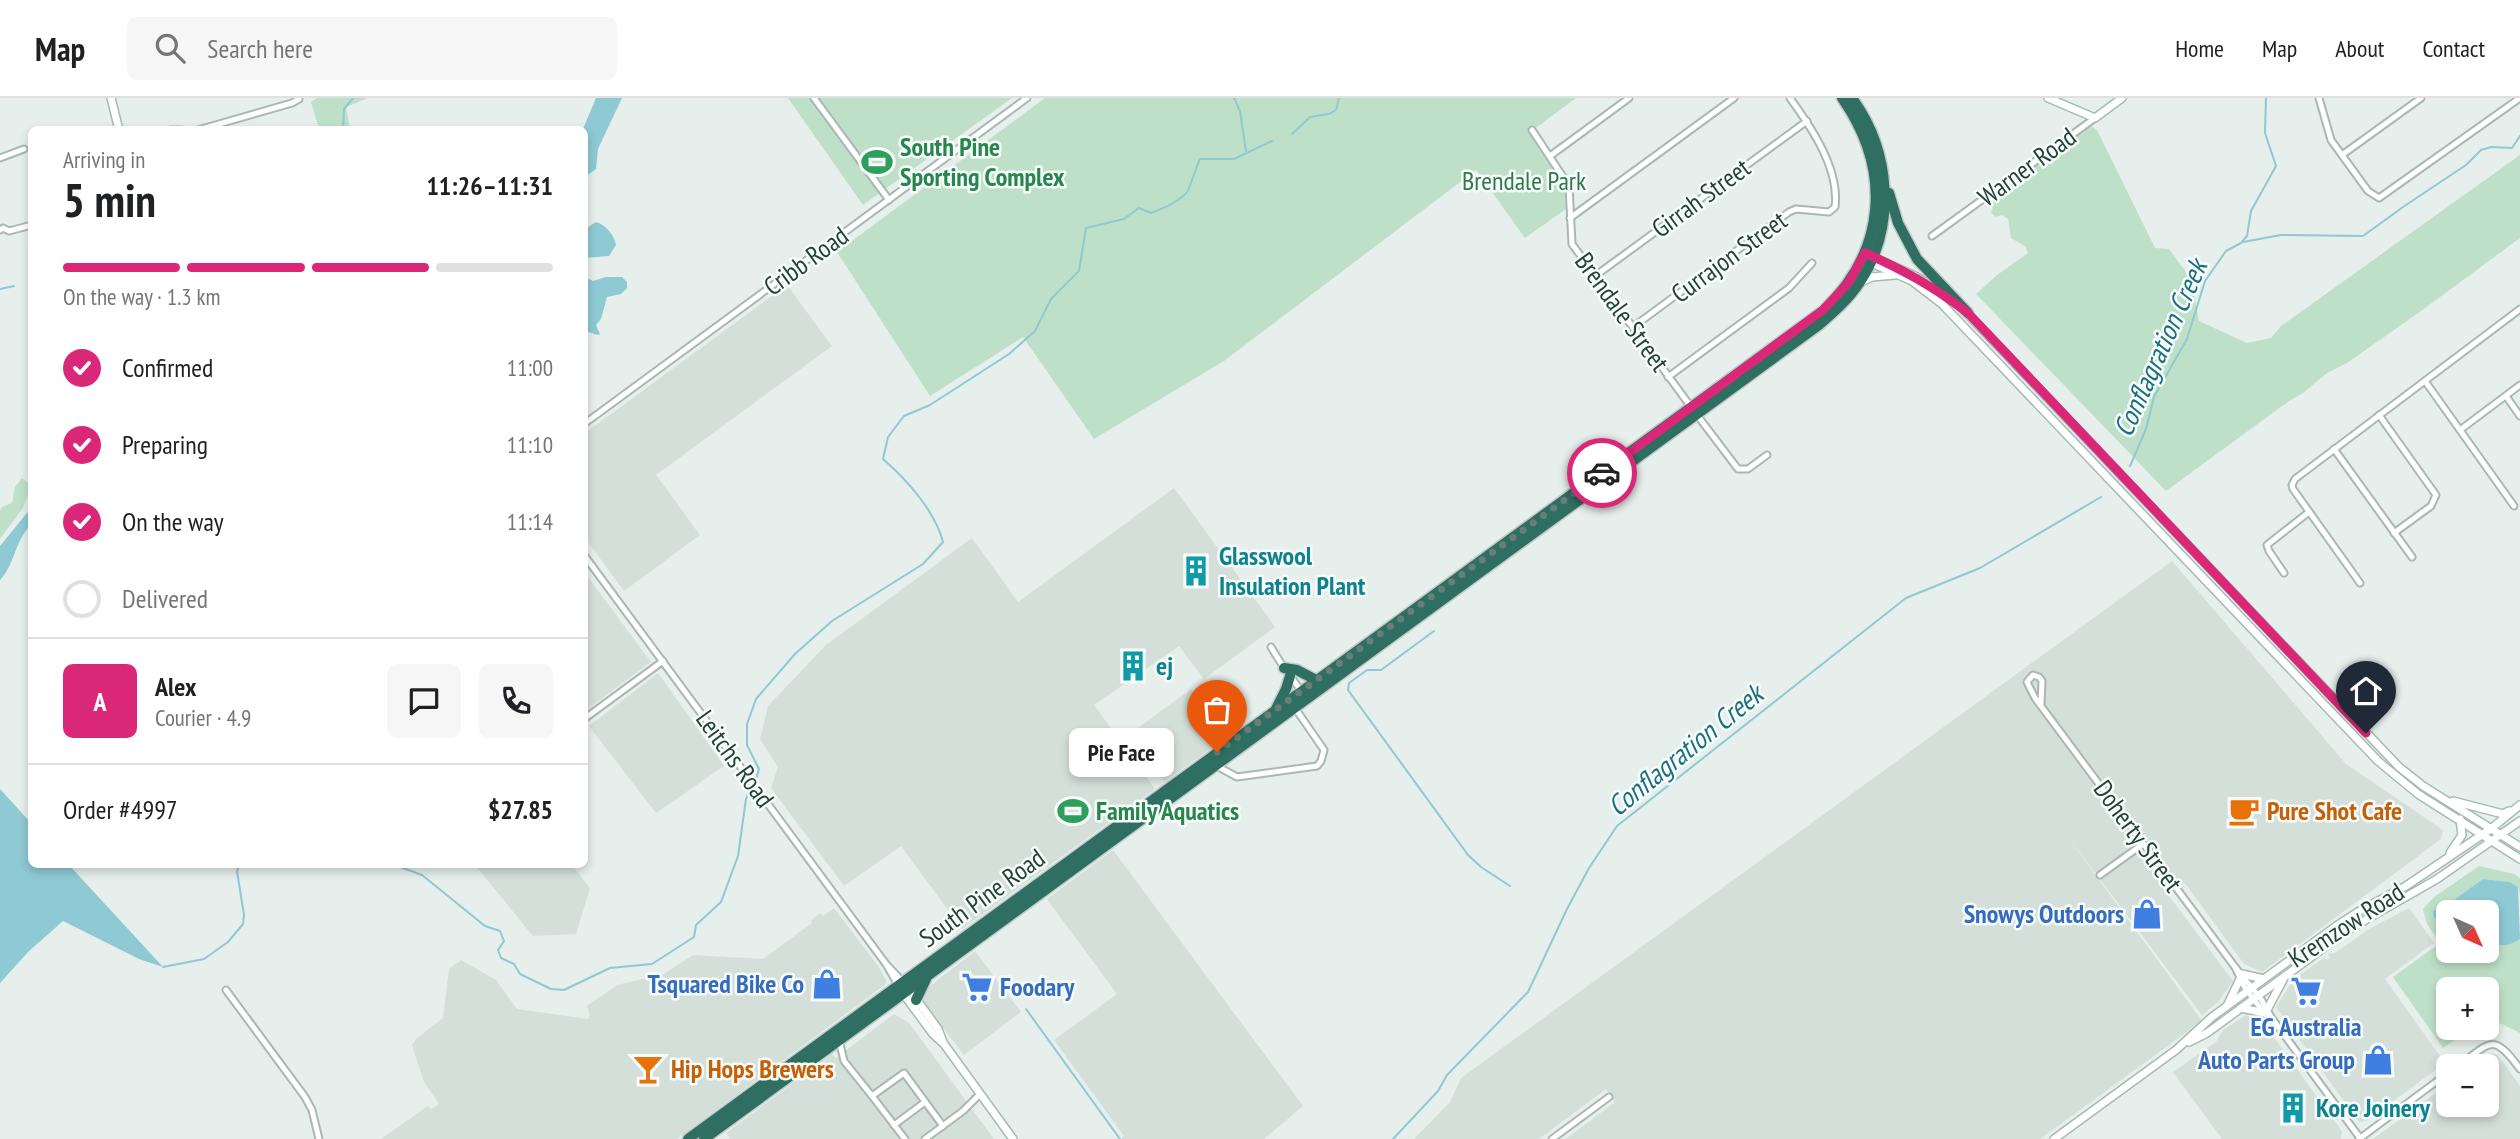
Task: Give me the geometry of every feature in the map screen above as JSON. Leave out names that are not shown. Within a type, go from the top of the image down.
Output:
[{"type":"highway","name":"South Pine Road","points":[[688,1139],[1025,899],[1276,709],[1304,695],[1694,411],[1823,310],[1868,258],[1875,214],[1875,181],[1867,143],[1842,98]]},
{"type":"highway","name":"South Pine Road","points":[[1106,839],[1295,708],[1316,680],[1819,325],[1842,305],[1859,283],[1883,222],[1884,176],[1873,133],[1852,98]]},
{"type":"highway","points":[[1884,176],[1898,223],[1909,246],[1926,269],[1968,313]]},
{"type":"highway","points":[[1276,709],[1286,689],[1287,672],[1297,670],[1316,680]]},
{"type":"highway","name":"South Pine Road","points":[[704,1139],[839,1040],[903,987],[927,975],[1025,899]]},
{"type":"highway","points":[[916,1000],[927,975]]},
{"type":"main road","points":[[111,98],[119,126]]},
{"type":"main road","points":[[2048,98],[2095,118]]},
{"type":"main road","name":"Warner Road","points":[[2095,118],[2122,98]]},
{"type":"main road","points":[[1868,258],[1912,281],[1942,304],[2378,761],[2403,784],[2520,859]]},
{"type":"main road","points":[[1868,258],[1926,282],[1968,313],[2380,749],[2399,767],[2443,798],[2520,847]]},
{"type":"main road","points":[[1859,283],[1872,278],[1899,275]]},
{"type":"main road","points":[[2443,798],[2503,814],[2518,806]]},
{"type":"main road","name":"Kremzow Road","points":[[2054,1139],[2176,1049],[2264,979],[2358,912],[2406,886],[2445,860],[2518,806]]},
{"type":"main road","points":[[2445,860],[2462,835],[2460,819]]},
{"type":"main road","name":"Kremzow Road","points":[[2176,1049],[2207,1033],[2348,930],[2437,879],[2520,821]]},
{"type":"main road","points":[[2240,1008],[2268,1013],[2286,975]]},
{"type":"main road","points":[[2227,1007],[2241,977],[2264,979]]},
{"type":"main road","name":"Leitchs Road","points":[[903,987],[938,1029],[944,1044]]},
{"type":"main road","name":"Leitchs Road","points":[[903,987],[933,1034],[944,1044],[1013,1139]]},
{"type":"street","points":[[814,98],[889,200]]},
{"type":"street","name":"Cribb Road","points":[[588,421],[1027,98]]},
{"type":"street","points":[[1550,156],[1629,98]]},
{"type":"street","points":[[1570,218],[1734,98]]},
{"type":"street","points":[[1790,98],[1807,121]]},
{"type":"street","points":[[2319,98],[2331,140],[2375,197],[2383,197],[2519,98]]},
{"type":"street","points":[[2342,155],[2421,98]]},
{"type":"street","points":[[212,126],[299,99]]},
{"type":"street","name":"Warner Road","points":[[1932,236],[2095,118]]},
{"type":"street","name":"Currajon Street","points":[[1633,327],[1789,212],[1796,209],[1832,210],[1836,202],[1829,163],[1807,121]]},
{"type":"street","name":"Girrah Street","points":[[1595,276],[1807,121]]},
{"type":"street","name":"Brendale Street","points":[[1532,130],[1569,186],[1572,244],[1668,377],[1738,469],[1748,469],[1767,455]]},
{"type":"street","points":[[0,158],[24,149]]},
{"type":"street","points":[[1,227],[9,231],[28,226]]},
{"type":"street","points":[[1668,377],[1788,288],[1812,262]]},
{"type":"street","points":[[2360,583],[2292,485],[2295,479],[2520,309]]},
{"type":"street","points":[[2425,381],[2514,506]]},
{"type":"street","points":[[2460,430],[2520,385]]},
{"type":"street","points":[[2506,396],[2520,416]]},
{"type":"street","points":[[2043,409],[2050,402]]},
{"type":"street","points":[[2379,415],[2436,495],[2431,506],[2394,533]]},
{"type":"street","points":[[2334,449],[2412,557]]},
{"type":"street","points":[[2284,573],[2267,545],[2309,512]]},
{"type":"street","name":"Leitchs Road","points":[[588,560],[903,987]]},
{"type":"street","points":[[1270,648],[1304,695]]},
{"type":"street","points":[[588,716],[663,661]]},
{"type":"street","name":"Doherty Street","points":[[2041,704],[2042,681],[2037,675],[2032,675],[2028,679],[2028,686],[2041,704],[2143,844],[2235,967],[2359,1139]]},
{"type":"street","points":[[1215,765],[1237,777],[1317,766],[1324,750],[1295,708]]},
{"type":"street","points":[[2100,875],[2143,844]]},
{"type":"street","points":[[226,990],[305,1097],[312,1110],[319,1139]]},
{"type":"street","points":[[839,1040],[844,1061],[905,1139]]},
{"type":"street","points":[[2474,1054],[2488,1044],[2498,1044],[2520,1069]]},
{"type":"street","points":[[872,1096],[904,1073],[943,1126]]},
{"type":"street","points":[[2359,1139],[2436,1082]]},
{"type":"street","points":[[925,1139],[981,1094]]},
{"type":"street","points":[[1552,1139],[1609,1097]]},
{"type":"street","points":[[894,1125],[925,1102]]},
{"type":"street","points":[[1560,1132],[1565,1139]]},
{"type":"shaded area","points":[[787,285],[832,346],[656,475],[700,535],[624,591],[588,542],[588,431]]},
{"type":"shaded area","points":[[1174,488],[1275,627],[1204,679],[1179,646],[1094,705],[1155,789],[962,929],[901,846],[844,886],[771,788],[778,767],[760,739],[768,706],[826,645],[972,538],[1018,602]]},
{"type":"shaded area","points":[[2172,561],[2346,764],[2443,830],[2441,839],[2262,972],[2244,964],[2185,883],[2166,892],[2233,981],[2218,1002],[2202,1015],[2062,829],[2202,1021],[2040,1139],[1566,1139],[1615,1102],[1606,1089],[1539,1139],[1414,1139],[1450,1102],[1461,1078]]},
{"type":"shaded area","points":[[588,577],[651,662],[588,709]]},
{"type":"shaded area","points":[[658,673],[724,766],[656,813],[589,726]]},
{"type":"shaded area","points":[[1191,689],[1225,735],[1205,753],[1165,781],[1152,770],[1127,736]]},
{"type":"shaded area","points":[[1113,850],[1303,1106],[1264,1139],[1121,1139],[1124,1136],[1054,1040],[1117,994],[1047,899]]},
{"type":"shaded area","points":[[477,868],[574,868],[590,888],[576,934],[533,936]]},
{"type":"shaded area","points":[[834,908],[878,966],[886,984],[677,1139],[381,1139],[428,1106],[431,1109],[439,1104],[424,1082],[412,1045],[443,1018],[449,969],[461,960],[496,980],[517,1009],[588,1019],[590,1015],[587,1006],[617,985],[664,974],[693,955],[763,959],[812,923],[811,920],[820,913],[823,916]]},
{"type":"shaded area","points":[[2409,908],[2434,943],[2385,979],[2439,1054],[2436,1054],[2436,1070],[2366,1121],[2359,1122],[2276,1007],[2293,980],[2325,957],[2327,960],[2330,958],[2328,954],[2335,953],[2369,929]]},
{"type":"shaded area","points":[[975,951],[1021,1012],[964,1055],[924,1003],[925,990]]},
{"type":"shaded area","points":[[894,1014],[909,1023],[994,1139],[730,1139],[726,1133],[832,1054],[836,1058]]},
{"type":"shaded area","points":[[2246,1015],[2265,1025],[2342,1131],[2341,1139],[2222,1139],[2173,1072],[2216,1042],[2223,1030]]},
{"type":"shaded area","points":[[2499,1056],[2520,1086],[2520,1139],[2373,1139],[2436,1093],[2436,1117],[2499,1117]]},
{"type":"green space","points":[[317,98],[368,98],[346,107],[349,126],[318,126],[311,102]]},
{"type":"green space","name":"South Pine Sporting Complex","points":[[788,98],[1012,98],[863,205]]},
{"type":"green space","name":"Brendale Park","points":[[1045,98],[1576,98],[1529,133],[1564,183],[1566,209],[1525,238],[1476,170],[1224,361],[1094,439],[1023,337],[930,396],[837,252]]},
{"type":"green space","points":[[2091,126],[2097,130],[2155,248],[2169,249],[2191,279],[2199,321],[2247,343],[2271,338],[2281,326],[2520,155],[2520,238],[2347,363],[2327,373],[2166,491],[1976,294],[2028,253],[2025,246],[2011,238],[2008,219],[2002,215],[1996,217],[1991,213],[1993,208],[1985,201]]},
{"type":"green space","points":[[22,478],[28,483],[28,494],[23,508],[0,539],[0,511],[2,507],[12,503],[15,487]]},
{"type":"green space","points":[[2479,866],[2514,874],[2520,878],[2520,895],[2518,887],[2510,882],[2483,879],[2454,900],[2436,900],[2436,937],[2427,924],[2423,909],[2434,897]]},
{"type":"green space","points":[[2520,939],[2520,1033],[2499,1023],[2499,977],[2436,977],[2436,1038],[2393,977],[2436,946],[2436,963],[2499,963],[2499,944]]},
{"type":"green space","points":[[2437,1040],[2454,1040],[2443,1048]]},
{"type":"water","points":[[596,98],[622,98],[598,149],[596,169],[588,175],[588,126],[584,126]]},
{"type":"water","points":[[596,222],[609,231],[616,245],[609,256],[588,258],[588,227]]},
{"type":"water","points":[[606,277],[622,277],[627,282],[627,288],[621,294],[607,297],[601,319],[596,325],[600,334],[588,332],[588,278],[593,281]]},
{"type":"water","points":[[28,512],[28,528],[0,580],[0,546]]},
{"type":"water","points":[[0,789],[28,820],[28,868],[72,868],[163,967],[139,959],[63,921],[29,951],[0,983]]},
{"type":"water","points":[[2483,879],[2510,882],[2518,887],[2520,939],[2511,944],[2499,944],[2499,900],[2454,900]]},
{"type":"waterway","points":[[343,126],[344,109],[353,98]]},
{"type":"waterway","points":[[1234,98],[1240,111],[1246,151]]},
{"type":"waterway","points":[[1292,134],[1310,117],[1336,110],[1339,98]]},
{"type":"waterway","name":"Conflagration Creek","points":[[2130,466],[2146,429],[2154,397],[2187,339],[2205,281],[2226,251],[2241,243],[2247,236],[2251,211],[2276,166],[2265,133],[2266,98]]},
{"type":"waterway","points":[[2243,242],[2281,235],[2363,236],[2466,165],[2481,150],[2491,147],[2512,148],[2520,136]]},
{"type":"waterway","points":[[756,779],[759,769],[747,745],[747,724],[756,699],[795,654],[832,621],[923,564],[943,542],[927,508],[883,459],[888,437],[904,416],[930,405],[1009,354],[1035,331],[1051,299],[1079,271],[1086,228],[1124,219],[1139,208],[1151,213],[1166,207],[1187,192],[1200,159],[1234,159],[1272,141]]},
{"type":"waterway","points":[[0,289],[14,286]]},
{"type":"waterway","name":"Conflagration Creek","points":[[1393,1139],[1438,1091],[1447,1075],[1528,992],[1567,909],[1589,868],[1617,826],[1906,598],[1980,568],[2101,497]]},
{"type":"waterway","points":[[1434,631],[1381,670],[1367,670],[1349,683],[1348,690],[1468,855],[1510,886]]},
{"type":"waterway","points":[[403,868],[422,875],[485,926],[500,931],[504,941],[498,950],[501,958],[514,964],[520,974],[551,989],[564,990],[610,968],[652,964],[694,937],[696,925],[721,902],[738,856],[746,799],[750,789]]},
{"type":"waterway","points":[[163,967],[204,959],[228,942],[243,924],[238,868]]},
{"type":"waterway","points":[[1026,1009],[1120,1139]]},
{"type":"way so far","points":[[1217,752],[1602,473]]},
{"type":"place","name":"South Pine Sporting Complex","points":[[877,162]]},
{"type":"place","name":"Glasswool Insulation Plant","points":[[1196,571]]},
{"type":"place","name":"ej","points":[[1133,666]]},
{"type":"place","name":"Pie Face","points":[[1217,752]]},
{"type":"place","name":"Family Aquatics","points":[[1073,811]]},
{"type":"place","name":"Pure Shot Cafe","points":[[2244,811]]},
{"type":"place","name":"Snowys Outdoors","points":[[2147,914]]},
{"type":"place","name":"Tsquared Bike Co","points":[[827,984]]},
{"type":"place","name":"Foodary","points":[[977,987]]},
{"type":"place","name":"EG Australia","points":[[2306,991]]},
{"type":"place","name":"Auto Parts Group","points":[[2378,1060]]},
{"type":"place","name":"Hip Hops Brewers","points":[[648,1069]]},
{"type":"place","name":"Kore Joinery","points":[[2293,1108]]},
{"type":"route","points":[[1602,473],[1823,310],[1849,282],[1865,253],[1936,288],[1968,313],[2366,733]]}]
